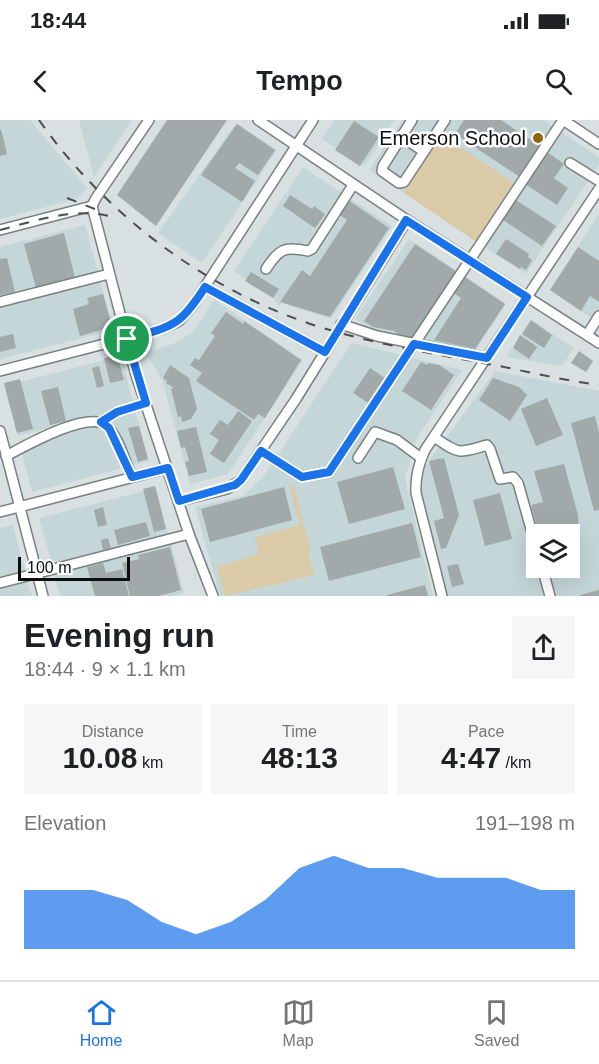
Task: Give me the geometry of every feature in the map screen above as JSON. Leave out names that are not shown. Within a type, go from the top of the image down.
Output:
[{"type":"street","points":[[149,120],[92,206],[146,403],[189,534],[213,596]]},
{"type":"street","points":[[258,120],[406,220],[599,343]]},
{"type":"street","points":[[0,371],[127,339],[162,329],[179,321],[205,287],[313,120]]},
{"type":"street","points":[[412,120],[382,166],[382,171],[402,183],[445,120]]},
{"type":"street","points":[[261,451],[302,477],[329,472],[563,120],[599,144]]},
{"type":"street","points":[[401,136],[423,151]]},
{"type":"street","points":[[570,163],[599,181]]},
{"type":"street","points":[[266,269],[276,254],[282,250],[289,248],[308,251],[312,249],[354,185]]},
{"type":"street","points":[[442,596],[416,493],[415,477],[421,458],[599,189]]},
{"type":"street","points":[[0,230],[92,206]]},
{"type":"street","points":[[179,501],[235,485],[241,480],[296,399],[406,220]]},
{"type":"street","points":[[0,302],[110,274]]},
{"type":"street","points":[[205,287],[325,352]]},
{"type":"street","points":[[587,335],[599,316]]},
{"type":"street","points":[[341,324],[377,336],[487,358]]},
{"type":"street","points":[[6,456],[63,428],[101,422],[117,412],[146,403]]},
{"type":"street","points":[[101,422],[109,428],[132,477]]},
{"type":"street","points":[[358,458],[375,432],[397,440],[421,458]]},
{"type":"street","points":[[434,437],[455,451],[463,452],[487,445],[500,478],[513,477],[518,483],[530,524]]},
{"type":"street","points":[[1,438],[43,596]]},
{"type":"street","points":[[0,512],[168,468]]},
{"type":"street","points":[[0,583],[189,534]]},
{"type":"street","points":[[545,578],[550,596]]},
{"type":"shaded area","points":[[0,120],[30,120],[87,188],[77,199],[0,219]]},
{"type":"shaded area","points":[[79,120],[132,120],[94,177]]},
{"type":"shaded area","points":[[334,120],[395,120],[364,166],[322,139]]},
{"type":"shaded area","points":[[403,120],[543,120],[555,128],[517,185],[442,136],[404,193],[369,170]]},
{"type":"shaded area","points":[[236,123],[277,150],[202,263],[158,233]]},
{"type":"shaded area","points":[[560,131],[599,157],[599,165],[526,274],[484,246]]},
{"type":"shaded area","points":[[442,135],[517,185],[478,243],[404,193]]},
{"type":"shaded area","points":[[303,167],[392,226],[331,319],[282,303],[280,305],[274,301],[275,299],[234,271]]},
{"type":"shaded area","points":[[599,214],[599,310],[593,319],[550,290]]},
{"type":"shaded area","points":[[85,225],[99,275],[0,300],[0,247]]},
{"type":"shaded area","points":[[409,239],[459,272],[414,339],[370,329],[355,319]]},
{"type":"shaded area","points":[[464,276],[506,304],[474,352],[422,340]]},
{"type":"shaded area","points":[[100,280],[114,330],[0,359],[0,306]]},
{"type":"shaded area","points":[[214,300],[303,360],[228,474],[190,484],[162,379],[147,356],[149,351],[173,344],[190,334]]},
{"type":"shaded area","points":[[531,320],[574,348],[562,366],[506,357]]},
{"type":"shaded area","points":[[352,343],[462,370],[416,440],[405,478],[433,596],[220,596],[195,507],[243,496],[263,477]]},
{"type":"shaded area","points":[[121,356],[134,406],[18,436],[4,386]]},
{"type":"shaded area","points":[[495,371],[599,391],[599,596],[447,596],[418,476]]},
{"type":"shaded area","points":[[135,411],[149,461],[32,492],[19,441]]},
{"type":"shaded area","points":[[294,485],[311,552],[308,553],[314,575],[225,596],[217,567],[259,552],[255,537],[300,525],[289,486]]},
{"type":"shaded area","points":[[156,488],[169,538],[53,568],[39,518]]},
{"type":"shaded area","points":[[13,525],[26,575],[0,582],[0,528]]},
{"type":"shaded area","points":[[171,543],[184,593],[173,596],[60,596],[54,573]]},
{"type":"shaded area","points":[[27,580],[32,596],[0,596],[0,587]]},
{"type":"building","points":[[167,120],[227,120],[156,226],[117,195]]},
{"type":"building","points":[[464,120],[501,120],[540,146],[520,177],[455,134]]},
{"type":"building","points":[[354,121],[379,137],[360,166],[335,150]]},
{"type":"building","points":[[237,124],[275,150],[258,175],[239,163],[235,168],[255,181],[242,202],[201,175]]},
{"type":"building","points":[[0,130],[7,154],[0,156]]},
{"type":"building","points":[[547,152],[564,164],[554,178],[568,188],[557,205],[525,184]]},
{"type":"building","points":[[290,195],[312,209],[314,206],[325,214],[315,228],[283,206]]},
{"type":"building","points":[[348,200],[389,228],[330,317],[280,302],[302,270],[310,276],[347,220],[338,214]]},
{"type":"building","points":[[516,200],[556,226],[542,246],[503,220]]},
{"type":"building","points":[[64,233],[75,278],[36,288],[24,244]]},
{"type":"building","points":[[506,239],[529,254],[528,257],[532,260],[526,270],[521,267],[520,269],[496,254]]},
{"type":"building","points":[[415,244],[457,272],[414,338],[373,327],[364,321]]},
{"type":"building","points":[[578,247],[599,261],[599,302],[590,296],[581,311],[550,290]]},
{"type":"building","points":[[7,258],[15,292],[0,295],[0,259]]},
{"type":"building","points":[[251,272],[279,289],[273,298],[245,281]]},
{"type":"building","points":[[465,277],[505,304],[475,349],[434,340],[461,298],[454,293]]},
{"type":"building","points":[[103,294],[112,327],[80,336],[73,309],[89,304],[87,298]]},
{"type":"building","points":[[226,312],[243,324],[244,321],[301,360],[265,418],[258,414],[254,420],[196,381],[202,373],[190,365],[195,358],[199,360],[215,336],[211,333]]},
{"type":"building","points":[[531,320],[552,335],[544,348],[522,334]]},
{"type":"building","points":[[13,334],[16,348],[0,352],[0,337]]},
{"type":"building","points":[[520,335],[537,347],[529,359],[513,348]]},
{"type":"building","points":[[579,351],[593,361],[586,372],[571,363]]},
{"type":"building","points":[[117,355],[124,380],[110,383],[104,358]]},
{"type":"building","points":[[421,362],[427,365],[428,363],[439,365],[454,375],[431,410],[402,391]]},
{"type":"building","points":[[170,365],[189,378],[197,409],[191,419],[182,422],[181,416],[178,417],[171,389],[174,388],[163,378]]},
{"type":"building","points":[[99,366],[104,386],[97,388],[92,368]]},
{"type":"building","points":[[370,368],[385,378],[368,403],[353,393]]},
{"type":"building","points":[[493,378],[519,387],[527,395],[510,421],[479,400]]},
{"type":"building","points":[[20,379],[33,429],[17,433],[4,383]]},
{"type":"building","points":[[58,387],[66,421],[50,425],[41,391]]},
{"type":"building","points":[[547,398],[563,435],[536,446],[521,409]]},
{"type":"building","points":[[238,411],[252,421],[224,463],[210,454],[219,440],[210,434],[220,420],[228,425]]},
{"type":"building","points":[[595,416],[599,433],[599,510],[594,511],[571,423]]},
{"type":"building","points":[[139,426],[148,459],[138,462],[128,428]]},
{"type":"building","points":[[196,427],[207,472],[189,476],[185,462],[189,461],[185,447],[181,448],[177,431]]},
{"type":"building","points":[[444,458],[459,515],[446,548],[441,549],[434,521],[444,518],[429,461]]},
{"type":"building","points":[[564,464],[579,524],[536,524],[531,505],[543,502],[534,471]]},
{"type":"building","points":[[393,467],[405,509],[349,524],[337,482]]},
{"type":"building","points":[[155,486],[166,529],[154,532],[143,489]]},
{"type":"building","points":[[284,487],[292,520],[210,542],[201,509]]},
{"type":"building","points":[[500,493],[512,539],[485,546],[473,500]]},
{"type":"building","points":[[103,507],[107,525],[98,527],[94,510]]},
{"type":"building","points":[[146,522],[150,536],[118,545],[114,530]]},
{"type":"building","points":[[412,523],[421,557],[329,581],[320,547]]},
{"type":"building","points":[[108,538],[111,548],[103,550],[101,540]]},
{"type":"building","points":[[170,547],[181,590],[159,596],[130,596],[122,563],[139,559],[138,555]]},
{"type":"building","points":[[103,563],[106,573],[122,569],[129,596],[95,596],[87,567]]},
{"type":"building","points":[[458,564],[464,584],[452,587],[447,566]]},
{"type":"building","points":[[425,585],[428,596],[387,596],[387,595]]},
{"type":"building","points":[[599,590],[599,596],[580,596],[580,595]]},
{"type":"railway","points":[[39,120],[96,188],[164,247],[201,272],[281,313],[363,339],[599,385]]},
{"type":"railway","points":[[67,198],[95,209]]},
{"type":"railway","points":[[0,230],[73,214],[88,213],[117,218]]},
{"type":"place","name":"Emerson School","points":[[538,138]]},
{"type":"route","points":[[406,220],[527,297],[487,358],[414,344],[329,472],[302,477],[261,451],[235,485],[179,501],[168,468],[132,477],[116,440],[109,428],[101,422],[117,412],[146,403],[127,339],[162,329],[179,321],[205,287],[325,352],[406,220]]}]
